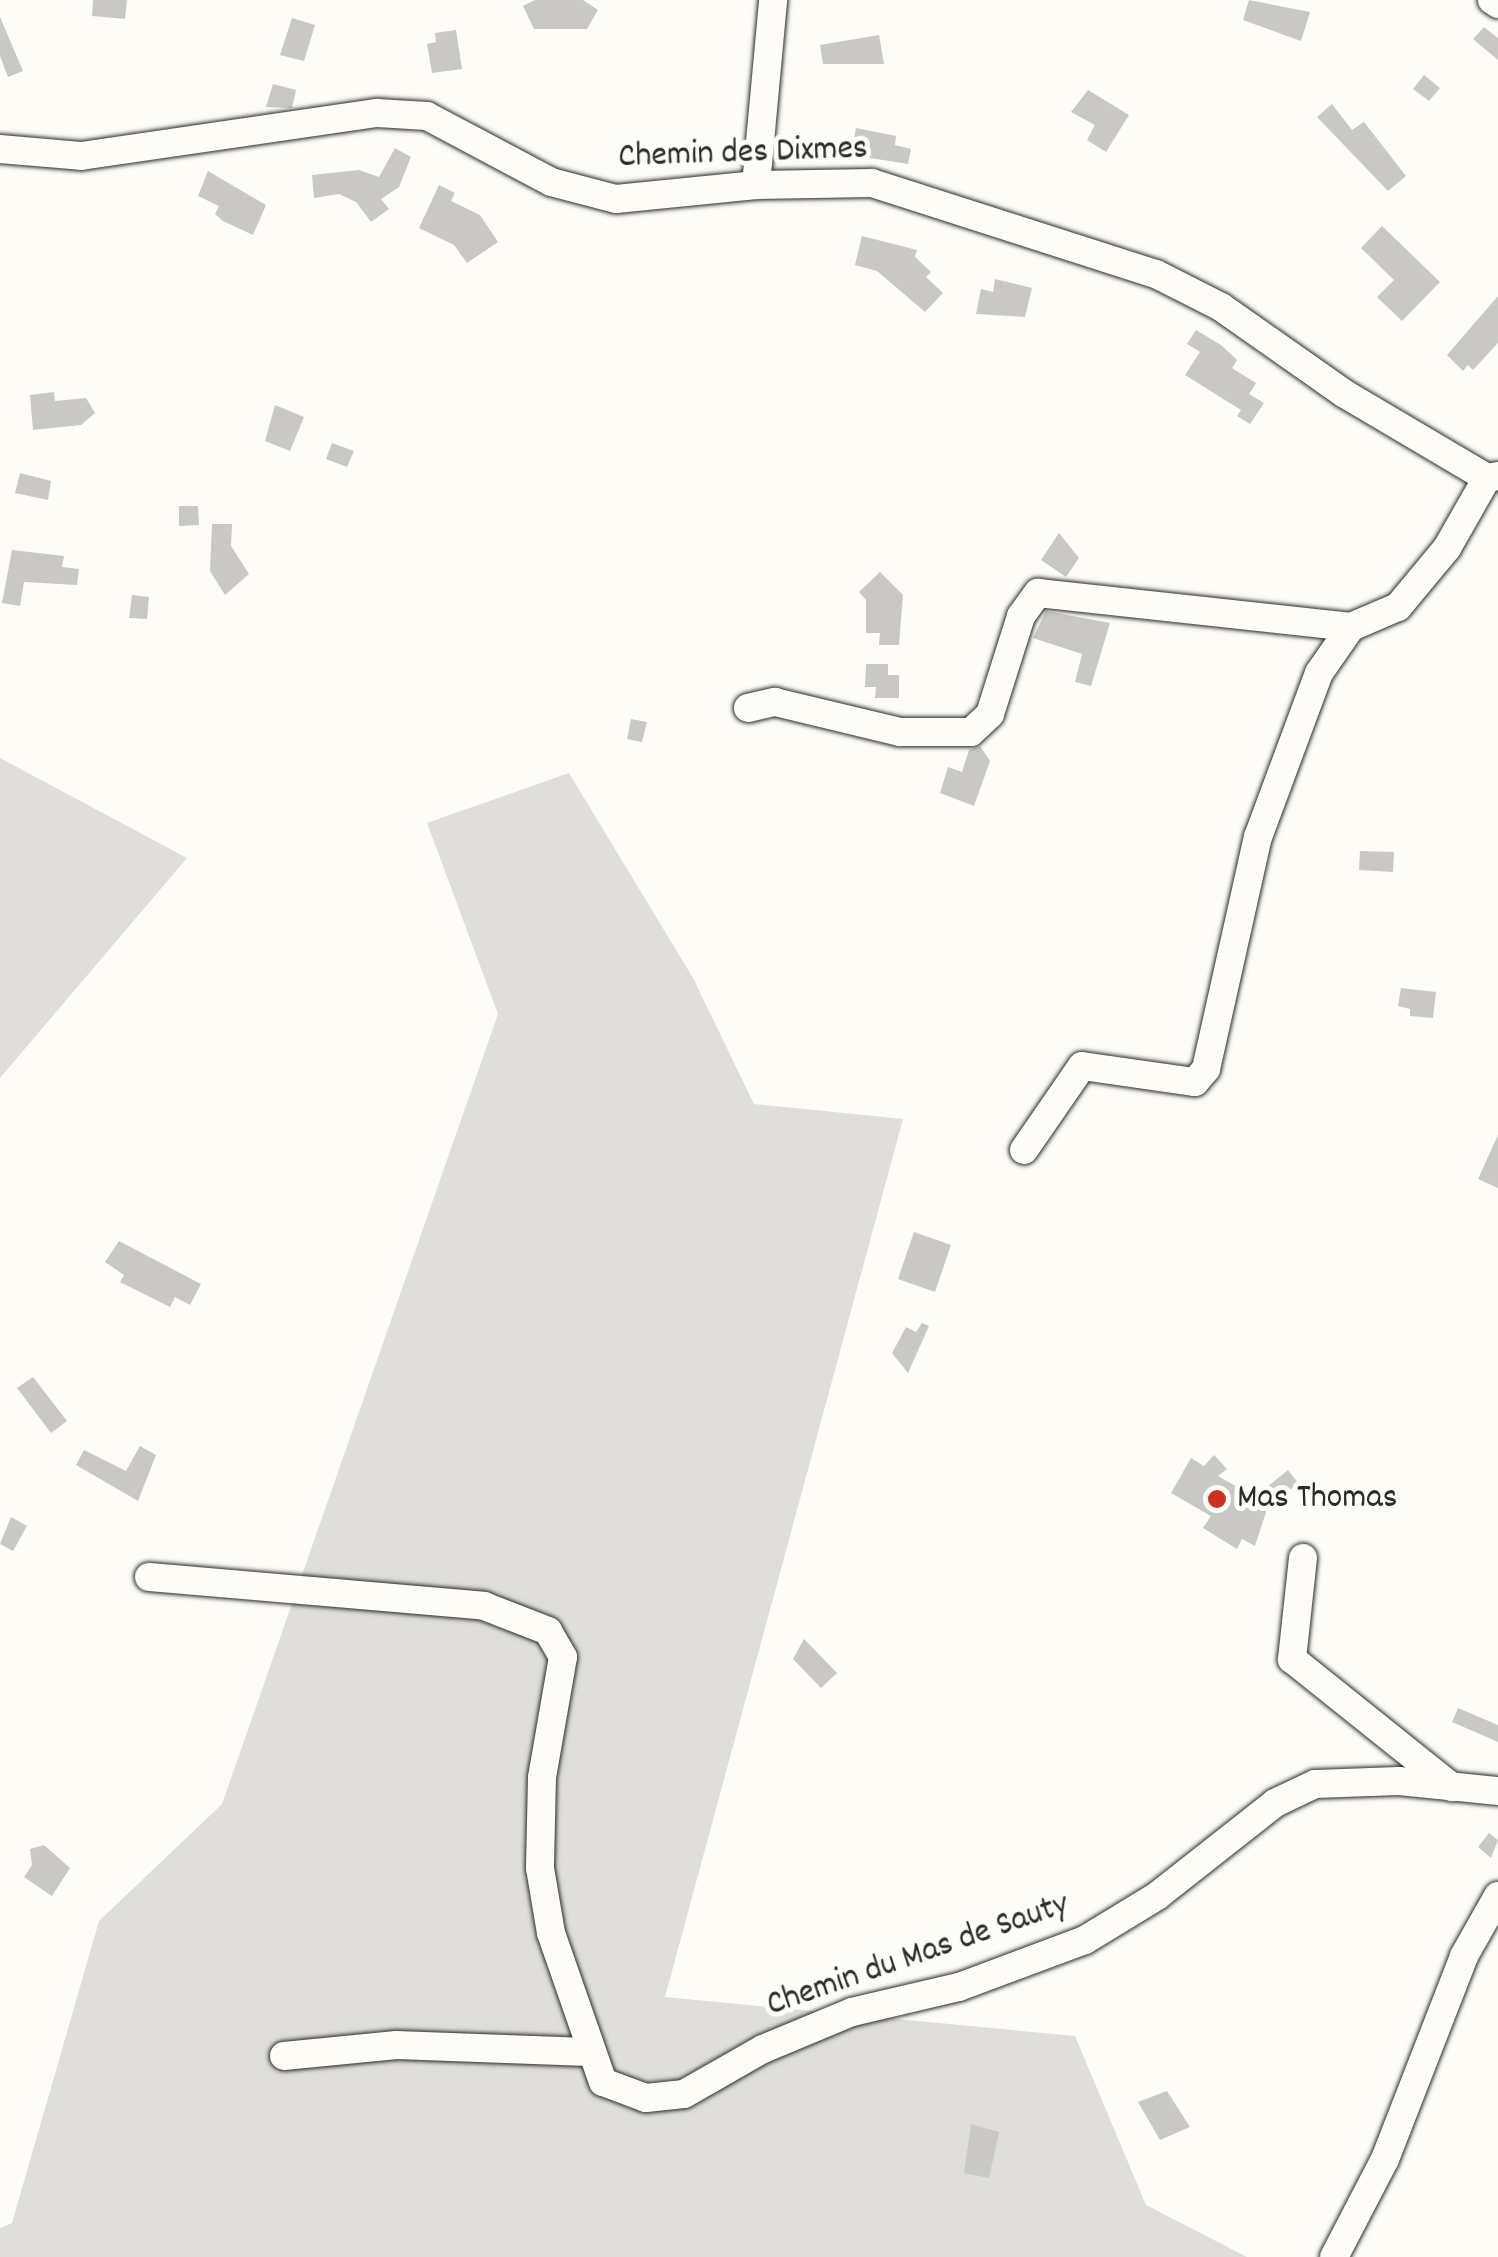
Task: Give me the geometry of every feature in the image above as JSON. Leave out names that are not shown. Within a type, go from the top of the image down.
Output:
[{"type":"street","points":[[756,185],[773,0]]},
{"type":"street","name":"Chemin des Dixmes","points":[[0,150],[81,156],[377,113],[427,116],[550,182],[616,199],[756,185],[872,183],[1156,274],[1221,307],[1345,394],[1492,477]]},
{"type":"street","points":[[748,708],[774,702],[900,732],[971,732],[990,714],[1021,616],[1038,593],[1351,627],[1398,607],[1448,548],[1492,477]]},
{"type":"street","points":[[1024,1150],[1082,1066],[1195,1082],[1206,1069],[1258,836],[1319,673],[1351,627]]},
{"type":"street","points":[[1302,1558],[1292,1659],[1454,1788]]},
{"type":"street","name":"Chemin du Mas de Sauty","points":[[148,1576],[484,1606],[548,1631],[563,1657],[542,1777],[540,1868],[551,1932],[588,2052],[603,2082],[620,2094],[684,2094],[816,2026],[958,1988],[1085,1940],[1157,1896],[1275,1803],[1315,1784],[1498,1791]]},
{"type":"street","points":[[1334,2257],[1385,2160],[1464,1956],[1498,1896]]},
{"type":"street","points":[[284,2056],[396,2046],[588,2052]]},
{"type":"shaded area","points":[[0,758],[187,858],[0,1078]]},
{"type":"shaded area","points":[[569,773],[693,978],[754,1104],[903,1119],[665,1997],[1075,2036],[1146,2205],[1247,2257],[0,2257],[0,2228],[12,2223],[99,1921],[222,1804],[498,1014],[427,823]]},
{"type":"building","points":[[93,0],[127,0],[125,19],[92,16]]},
{"type":"building","points":[[535,0],[583,0],[598,10],[587,29],[534,29],[523,6]]},
{"type":"building","points":[[1249,0],[1310,12],[1301,41],[1243,20]]},
{"type":"building","points":[[0,17],[23,71],[8,77],[0,56]]},
{"type":"building","points":[[292,18],[315,25],[304,61],[280,55]]},
{"type":"building","points":[[1484,27],[1498,38],[1498,60],[1473,39]]},
{"type":"building","points":[[456,30],[462,69],[432,73],[427,44],[436,42],[435,33]]},
{"type":"building","points":[[879,35],[884,64],[823,64],[820,45]]},
{"type":"building","points":[[1424,75],[1440,88],[1429,101],[1413,89]]},
{"type":"building","points":[[273,84],[296,90],[292,108],[266,107]]},
{"type":"building","points":[[1088,90],[1129,115],[1106,152],[1087,140],[1095,125],[1071,112]]},
{"type":"building","points":[[1332,104],[1352,130],[1364,122],[1406,176],[1388,191],[1317,117]]},
{"type":"building","points":[[856,128],[896,136],[895,145],[911,149],[908,164],[851,155]]},
{"type":"building","points":[[395,148],[411,157],[399,187],[381,199],[389,209],[371,222],[356,202],[339,194],[314,198],[312,175],[359,170],[379,177]]},
{"type":"building","points":[[208,171],[266,205],[253,235],[223,221],[215,214],[219,206],[198,196]]},
{"type":"building","points":[[439,185],[455,193],[451,201],[480,215],[498,242],[467,263],[454,245],[419,228]]},
{"type":"building","points":[[1382,226],[1440,282],[1402,321],[1377,297],[1394,280],[1361,248]]},
{"type":"building","points":[[862,236],[917,250],[915,257],[931,272],[926,277],[943,293],[925,312],[877,271],[855,265]]},
{"type":"building","points":[[995,279],[1032,288],[1025,317],[976,314],[981,289],[993,292]]},
{"type":"building","points":[[1498,296],[1498,343],[1473,370],[1468,365],[1463,371],[1447,355]]},
{"type":"building","points":[[1196,330],[1221,345],[1237,360],[1232,368],[1256,383],[1249,394],[1264,403],[1250,424],[1237,416],[1241,410],[1185,375],[1200,352],[1187,344]]},
{"type":"building","points":[[54,392],[55,401],[86,398],[95,413],[81,425],[33,430],[30,395]]},
{"type":"building","points":[[275,405],[304,417],[290,451],[265,441]]},
{"type":"building","points":[[332,443],[354,451],[347,467],[326,459]]},
{"type":"building","points":[[20,473],[51,481],[48,500],[15,493]]},
{"type":"building","points":[[179,506],[198,506],[199,525],[179,526]]},
{"type":"building","points":[[212,524],[232,524],[231,546],[249,574],[225,595],[210,571]]},
{"type":"building","points":[[1059,533],[1079,558],[1066,577],[1041,560]]},
{"type":"building","points":[[12,550],[64,556],[62,567],[79,569],[77,585],[24,582],[20,606],[2,603]]},
{"type":"building","points":[[880,572],[903,595],[899,645],[879,645],[880,633],[866,633],[866,600],[859,592]]},
{"type":"building","points":[[132,595],[149,597],[147,619],[129,618]]},
{"type":"building","points":[[1046,611],[1110,623],[1091,686],[1075,682],[1082,654],[1033,638]]},
{"type":"building","points":[[866,664],[888,664],[888,675],[899,675],[899,698],[875,698],[876,687],[865,687]]},
{"type":"building","points":[[631,719],[647,722],[642,742],[627,739]]},
{"type":"building","points":[[980,746],[990,761],[974,806],[940,793],[948,767],[962,772],[969,750]]},
{"type":"building","points":[[1360,851],[1394,852],[1393,872],[1359,870]]},
{"type":"building","points":[[1401,988],[1436,992],[1433,1018],[1410,1016],[1410,1009],[1398,1006]]},
{"type":"building","points":[[1498,1135],[1498,1188],[1478,1179]]},
{"type":"building","points":[[914,1232],[951,1245],[935,1292],[898,1279]]},
{"type":"building","points":[[119,1241],[201,1284],[190,1305],[175,1297],[170,1307],[120,1282],[124,1275],[105,1262]]},
{"type":"building","points":[[922,1323],[929,1326],[908,1373],[892,1353],[906,1327],[916,1332]]},
{"type":"building","points":[[33,1377],[67,1421],[51,1433],[17,1388]]},
{"type":"building","points":[[140,1446],[156,1455],[138,1501],[76,1465],[84,1450],[126,1471]]},
{"type":"building","name":"Mas Thomas","points":[[1214,1455],[1227,1469],[1218,1476],[1255,1497],[1288,1470],[1298,1483],[1267,1509],[1255,1546],[1242,1539],[1237,1549],[1203,1528],[1211,1516],[1171,1493],[1191,1458],[1204,1466]]},
{"type":"building","points":[[11,1517],[27,1526],[13,1551],[0,1544]]},
{"type":"building","points":[[804,1639],[837,1673],[821,1688],[793,1659]]},
{"type":"building","points":[[1458,1708],[1498,1725],[1498,1742],[1452,1722]]},
{"type":"building","points":[[1489,1833],[1498,1840],[1491,1858],[1478,1847]]},
{"type":"building","points":[[44,1845],[70,1868],[52,1896],[24,1877],[32,1865],[30,1849]]},
{"type":"building","points":[[1167,2091],[1190,2127],[1160,2140],[1138,2102]]},
{"type":"building","points":[[971,2124],[999,2132],[989,2178],[964,2173]]},
{"type":"place","name":"Mas Thomas","points":[[1217,1499]]}]
